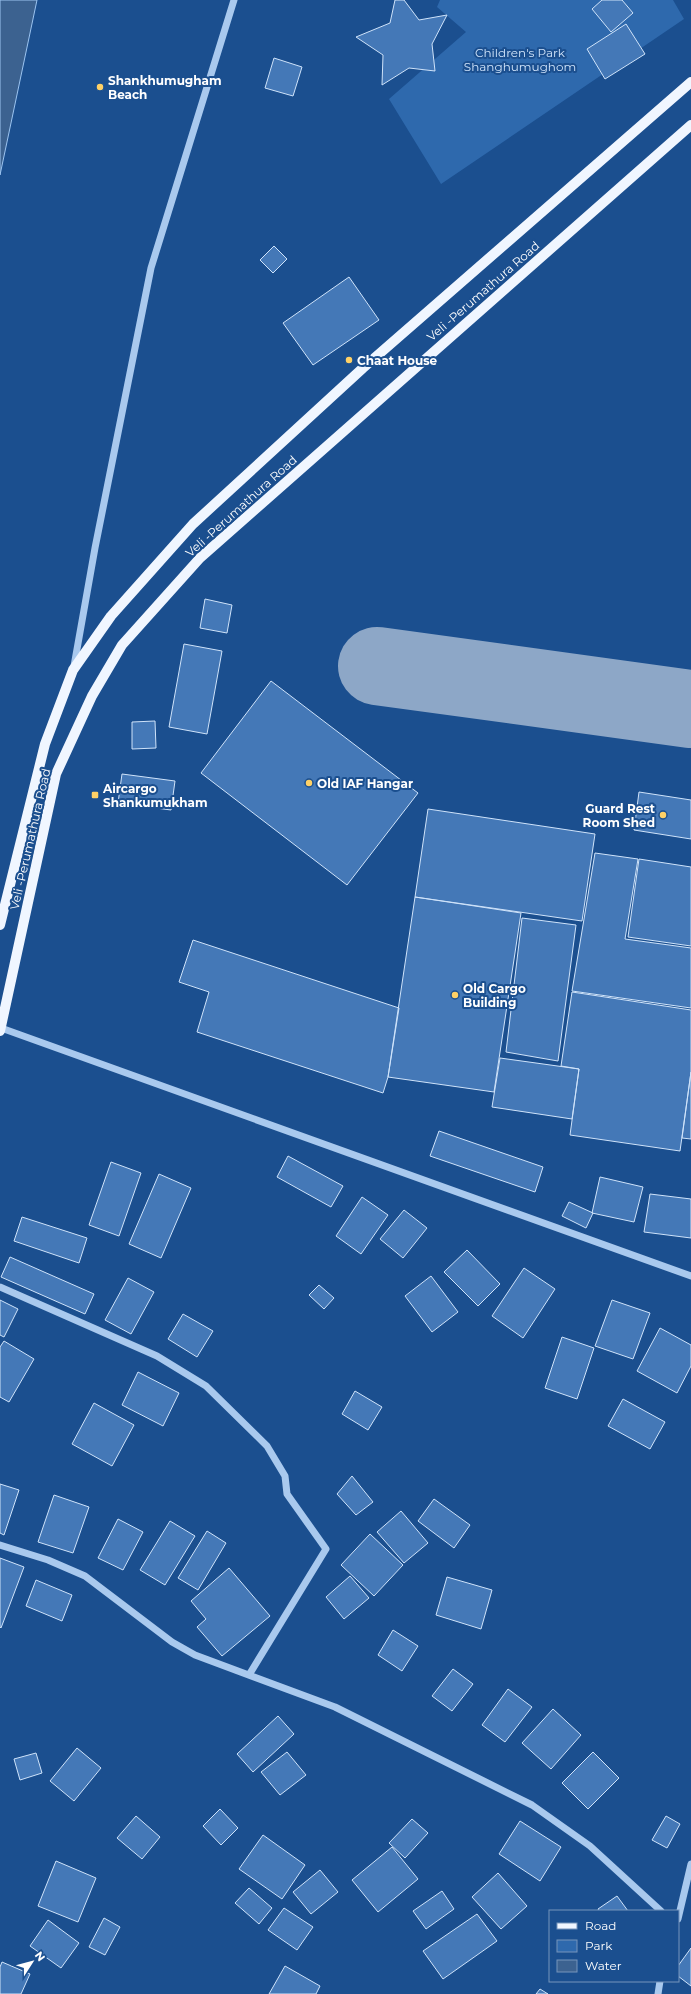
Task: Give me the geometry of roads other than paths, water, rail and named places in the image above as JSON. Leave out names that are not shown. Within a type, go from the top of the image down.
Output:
[{"type":"main road","points":[[0,925],[45,744],[73,670],[111,616],[193,524],[363,368],[691,82]]},
{"type":"main road","name":"Veli -Perumathura Road","points":[[0,1029],[56,774],[92,696],[122,645],[200,558],[691,125]]},
{"type":"street","points":[[73,670],[95,548],[151,268],[234,0]]},
{"type":"street","points":[[0,1029],[691,1276]]},
{"type":"street","points":[[0,1287],[157,1356],[206,1386],[267,1446],[285,1476],[287,1494],[326,1549],[249,1675]]},
{"type":"street","points":[[0,1544],[48,1560],[85,1576],[172,1642],[195,1654],[335,1707],[532,1805],[590,1846],[660,1910]]},
{"type":"street","points":[[679,1915],[691,1864]]},
{"type":"street","points":[[658,1994],[660,1982]]},
{"type":"water","points":[[0,0],[37,0],[0,175]]},
{"type":"place","name":"Shankhumugham Beach","points":[[100,87]]},
{"type":"place","name":"Chaat House","points":[[349,360]]},
{"type":"place","name":"Old IAF Hangar","points":[[309,783]]},
{"type":"place","name":"Aircargo Shankumukham","points":[[95,795]]},
{"type":"place","name":"Guard Rest Room Shed","points":[[663,815]]},
{"type":"place","name":"Old Cargo Building","points":[[455,995]]},
{"type":"park label","name":"Children's Park Shanghumughom","points":[[520,59]]}]
